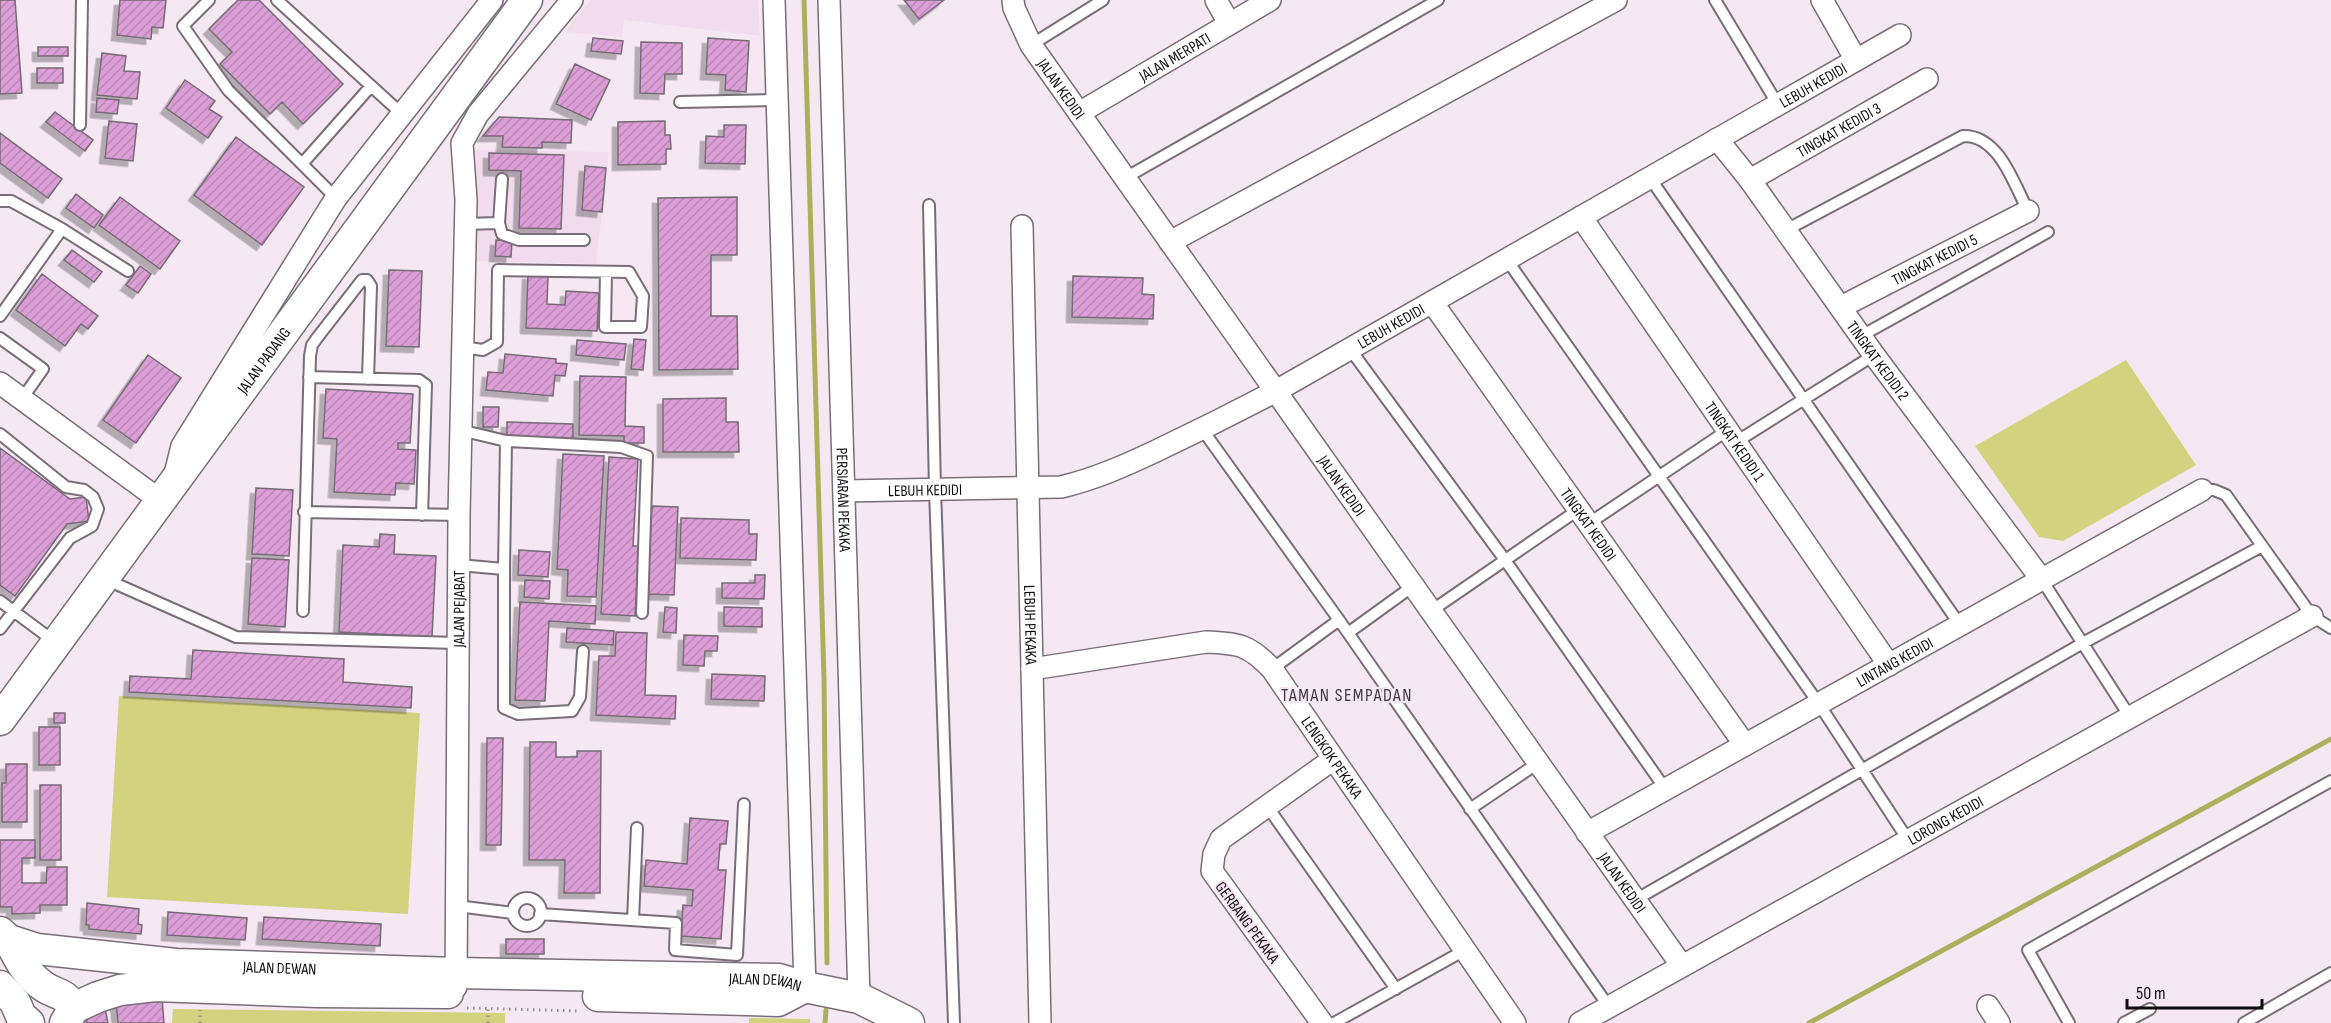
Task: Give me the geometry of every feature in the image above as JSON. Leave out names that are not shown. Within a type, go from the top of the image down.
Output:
[{"type":"main road","name":"JALAN PADANG","points":[[0,720],[527,0]]},
{"type":"main road","name":"JALAN DEWAN","points":[[5,936],[37,950],[318,980],[459,991],[778,1001],[805,987]]},
{"type":"main road","points":[[5,936],[21,964],[45,987],[58,991],[68,998],[70,1015]]},
{"type":"main road","name":"JALAN DEWAN","points":[[70,1015],[120,990],[155,986],[318,980]]},
{"type":"main road","points":[[0,986],[15,1002],[22,1021]]},
{"type":"main road","points":[[805,987],[859,998],[893,1019]]},
{"type":"street","points":[[0,383],[167,492],[182,446],[336,198],[492,0]]},
{"type":"street","name":"JALAN PEJABAT","points":[[459,991],[457,906],[459,515],[466,200],[462,143],[478,114],[572,0]]},
{"type":"street","points":[[774,0],[805,987]]},
{"type":"street","name":"PERSIARAN PEKAKA","points":[[830,0],[859,998]]},
{"type":"street","name":"JALAN KEDIDI","points":[[1013,0],[1014,8],[1030,45],[1682,966]]},
{"type":"street","points":[[1216,0],[1229,23]]},
{"type":"street","name":"JALAN MERPATI","points":[[1078,112],[1270,0]]},
{"type":"street","points":[[1170,242],[1616,0]]},
{"type":"street","points":[[1822,0],[1856,60]]},
{"type":"street","name":"LEBUH KEDIDI","points":[[844,491],[1061,487],[1089,481],[1276,392],[1900,35]]},
{"type":"street","name":"TINGKAT KEDIDI 3","points":[[1750,180],[1927,79]]},
{"type":"street","name":"TINGKAT KEDIDI 2","points":[[1718,139],[1750,180],[1874,355],[2042,580]]},
{"type":"street","name":"TINGKAT KEDIDI 5","points":[[1841,307],[2028,211]]},
{"type":"street","name":"TINGKAT KEDIDI 1","points":[[1581,217],[1889,665]]},
{"type":"street","name":"LEBUH PEKAKA","points":[[1022,226],[1040,1023]]},
{"type":"street","name":"TINGKAT KEDIDI","points":[[1432,303],[1745,745]]},
{"type":"street","name":"LINTANG KEDIDI","points":[[1587,833],[2202,490]]},
{"type":"street","name":"LORONG KEDIDI","points":[[1580,1023],[2312,616]]},
{"type":"street","name":"LENGKOK PEKAKA","points":[[1032,669],[1206,642],[1232,643],[1255,652],[1272,669],[1332,760],[1515,1023]]},
{"type":"street","name":"GERBANG PEKAKA","points":[[1322,1023],[1212,872],[1214,854],[1221,839],[1332,760]]},
{"type":"lane","points":[[80,125],[82,0]]},
{"type":"lane","points":[[209,0],[183,26],[228,90],[336,198]]},
{"type":"lane","points":[[278,0],[403,115]]},
{"type":"lane","points":[[1030,45],[1103,0]]},
{"type":"lane","points":[[1125,178],[1438,0]]},
{"type":"lane","points":[[1715,0],[1778,105]]},
{"type":"lane","points":[[302,164],[371,87]]},
{"type":"lane","points":[[680,102],[777,100]]},
{"type":"lane","points":[[1786,230],[1963,136],[1974,136],[1985,141],[1997,154],[2028,211]]},
{"type":"lane","points":[[1650,178],[1959,626]]},
{"type":"lane","points":[[502,179],[499,223],[502,234],[519,240],[584,240]]},
{"type":"lane","points":[[0,201],[11,201],[62,229],[128,271]]},
{"type":"lane","points":[[929,205],[935,490],[954,1023]]},
{"type":"lane","points":[[464,224],[499,223]]},
{"type":"lane","points":[[0,316],[62,229]]},
{"type":"lane","points":[[1862,336],[2048,232]]},
{"type":"lane","points":[[1507,260],[1819,704],[1860,770],[1908,840]]},
{"type":"lane","points":[[462,347],[483,350],[497,342],[498,270],[629,272],[643,296],[641,327],[605,327],[606,272]]},
{"type":"lane","points":[[303,611],[304,512],[312,345],[362,280],[367,280],[371,286],[368,379]]},
{"type":"lane","points":[[0,338],[43,369],[22,399]]},
{"type":"lane","points":[[1350,350],[1505,560],[1666,790]]},
{"type":"lane","points":[[1431,611],[1505,560],[1804,399],[1874,355]]},
{"type":"lane","points":[[309,377],[419,380],[426,385],[422,515]]},
{"type":"lane","points":[[1202,429],[1339,620],[1609,1007]]},
{"type":"lane","points":[[460,430],[506,441],[621,447],[647,456],[642,613]]},
{"type":"lane","points":[[0,434],[66,487],[84,490],[93,498],[98,509],[92,526],[70,538],[0,629]]},
{"type":"lane","points":[[506,441],[504,708],[518,714],[572,711],[580,697],[583,651]]},
{"type":"lane","points":[[2202,490],[2214,490],[2226,495],[2312,616],[2331,628]]},
{"type":"lane","points":[[304,512],[459,515]]},
{"type":"lane","points":[[1635,900],[2083,643],[2262,546]]},
{"type":"lane","points":[[459,565],[504,569]]},
{"type":"lane","points":[[104,578],[236,637],[458,643]]},
{"type":"lane","points":[[2042,580],[2130,717]]},
{"type":"lane","points":[[1348,633],[1413,586]]},
{"type":"lane","points":[[0,601],[56,643]]},
{"type":"lane","points":[[1272,669],[1339,620]]},
{"type":"lane","points":[[1470,809],[1538,763]]},
{"type":"lane","points":[[2069,1023],[2028,950],[2331,781]]},
{"type":"lane","points":[[540,914],[676,923],[675,950],[737,955],[744,804]]},
{"type":"lane","points":[[1267,806],[1396,989]]},
{"type":"lane","points":[[633,920],[636,828]]},
{"type":"lane","points":[[526,898],[537,903],[540,914],[537,922],[526,926],[519,924],[513,913],[516,904],[526,898]]},
{"type":"lane","points":[[457,906],[513,913]]},
{"type":"lane","points":[[1334,1023],[1465,950]]},
{"type":"lane","points":[[2244,1023],[2331,973]]},
{"type":"lane","points":[[2124,1023],[2150,1009]]},
{"type":"path","points":[[459,991],[488,1008],[582,1011]]},
{"type":"path","points":[[200,1005],[200,1023]]},
{"type":"path","points":[[488,1008],[488,1023]]},
{"type":"shaded area","points":[[591,0],[758,0],[760,36],[624,20],[622,37],[564,32]]},
{"type":"shaded area","points":[[475,150],[609,152],[596,264],[477,261]]},
{"type":"shaded area","points":[[2126,360],[2196,465],[2063,541],[2039,537],[1975,446]]},
{"type":"shaded area","points":[[119,696],[420,713],[408,914],[107,897]]},
{"type":"shaded area","points":[[173,1009],[505,1013],[505,1023],[172,1023]]},
{"type":"shaded area","points":[[749,1018],[810,1019],[810,1023],[749,1023]]},
{"type":"building","points":[[0,0],[15,0],[22,93],[0,94]]},
{"type":"building","points":[[120,0],[166,0],[163,28],[152,27],[151,39],[117,35]]},
{"type":"building","points":[[238,0],[259,0],[343,84],[303,124],[282,102],[270,114],[220,64],[232,52],[209,29]]},
{"type":"building","points":[[904,0],[944,0],[919,19]]},
{"type":"building","points":[[593,38],[623,41],[621,54],[591,51]]},
{"type":"building","points":[[708,38],[749,41],[746,92],[725,90],[726,75],[706,74]]},
{"type":"building","points":[[641,42],[682,43],[682,74],[665,74],[664,94],[640,93]]},
{"type":"building","points":[[38,47],[68,47],[68,56],[38,56]]},
{"type":"building","points":[[102,53],[126,56],[124,71],[140,72],[137,99],[97,95]]},
{"type":"building","points":[[575,64],[610,80],[591,120],[556,104]]},
{"type":"building","points":[[37,68],[63,68],[63,83],[37,83]]},
{"type":"building","points":[[185,80],[215,101],[209,109],[222,117],[208,138],[166,108]]},
{"type":"building","points":[[97,98],[119,100],[117,114],[96,112]]},
{"type":"building","points":[[55,112],[93,140],[85,151],[46,122]]},
{"type":"building","points":[[499,117],[572,120],[571,143],[542,142],[542,148],[502,147],[503,136],[483,136]]},
{"type":"building","points":[[109,121],[137,124],[133,161],[105,158]]},
{"type":"building","points":[[665,121],[665,135],[670,135],[671,149],[666,149],[666,164],[618,165],[618,122]]},
{"type":"building","points":[[724,125],[746,125],[745,164],[705,163],[706,136],[724,137]]},
{"type":"building","points":[[0,133],[62,179],[48,198],[0,163]]},
{"type":"building","points":[[236,137],[304,187],[262,245],[194,195]]},
{"type":"building","points":[[489,153],[564,155],[561,229],[519,228],[521,171],[489,170]]},
{"type":"building","points":[[585,166],[606,168],[602,212],[582,210]]},
{"type":"building","points":[[76,194],[103,215],[94,228],[66,208]]},
{"type":"building","points":[[120,197],[180,241],[160,269],[99,225]]},
{"type":"building","points":[[737,197],[737,255],[711,255],[711,316],[737,316],[738,369],[659,370],[658,198]]},
{"type":"building","points":[[496,240],[512,241],[511,257],[495,256]]},
{"type":"building","points":[[72,250],[102,272],[94,282],[64,260]]},
{"type":"building","points":[[140,266],[151,274],[138,293],[126,285]]},
{"type":"building","points":[[389,270],[422,271],[419,347],[386,346]]},
{"type":"building","points":[[42,274],[98,316],[88,329],[81,324],[65,346],[16,310]]},
{"type":"building","points":[[528,274],[548,275],[547,304],[565,305],[566,291],[599,293],[597,331],[526,328]]},
{"type":"building","points":[[1073,276],[1143,278],[1142,294],[1154,295],[1153,319],[1072,317]]},
{"type":"building","points":[[634,339],[646,340],[643,370],[631,369]]},
{"type":"building","points":[[577,340],[626,344],[624,360],[576,355]]},
{"type":"building","points":[[505,354],[556,359],[556,363],[567,364],[565,376],[555,375],[553,396],[486,390],[488,372],[503,373]]},
{"type":"building","points":[[148,355],[181,378],[136,443],[103,420]]},
{"type":"building","points":[[580,376],[626,377],[625,426],[644,427],[644,443],[624,443],[624,436],[579,435]]},
{"type":"building","points":[[326,389],[413,394],[410,443],[398,443],[398,449],[416,450],[414,484],[396,483],[395,495],[334,492],[337,439],[323,438]]},
{"type":"building","points":[[726,398],[726,422],[738,422],[739,452],[663,452],[663,399]]},
{"type":"building","points":[[483,407],[499,407],[498,427],[483,427]]},
{"type":"building","points":[[507,422],[573,424],[573,439],[507,437]]},
{"type":"building","points":[[0,448],[70,499],[86,497],[89,521],[67,524],[15,596],[0,585]]},
{"type":"building","points":[[563,454],[604,456],[596,597],[567,596],[568,570],[557,569]]},
{"type":"building","points":[[609,457],[638,459],[633,546],[639,546],[635,616],[601,614]]},
{"type":"building","points":[[256,488],[293,490],[289,556],[252,554]]},
{"type":"building","points":[[652,506],[678,507],[674,595],[647,594]]},
{"type":"building","points":[[681,518],[749,520],[749,534],[757,534],[756,560],[680,558]]},
{"type":"building","points":[[380,534],[395,535],[394,554],[436,556],[432,637],[339,632],[343,545],[379,547]]},
{"type":"building","points":[[519,550],[550,552],[548,577],[518,575]]},
{"type":"building","points":[[252,558],[289,560],[285,627],[248,624]]},
{"type":"building","points":[[755,575],[765,575],[764,599],[722,598],[722,583],[755,583]]},
{"type":"building","points":[[525,580],[550,581],[549,599],[524,597]]},
{"type":"building","points":[[520,602],[596,606],[595,624],[549,621],[545,701],[515,700]]},
{"type":"building","points":[[665,607],[677,608],[676,633],[663,632]]},
{"type":"building","points":[[724,607],[762,608],[762,627],[724,626]]},
{"type":"building","points":[[567,628],[614,631],[613,645],[566,642]]},
{"type":"building","points":[[616,632],[647,633],[645,695],[676,696],[675,719],[596,715],[599,656],[615,656]]},
{"type":"building","points":[[684,635],[718,636],[717,651],[705,651],[704,666],[683,665]]},
{"type":"building","points":[[193,650],[344,659],[343,682],[412,687],[411,708],[129,692],[130,676],[191,679]]},
{"type":"building","points":[[712,674],[765,676],[764,701],[711,699]]},
{"type":"building","points":[[54,713],[65,713],[65,723],[54,723]]},
{"type":"building","points":[[39,727],[60,727],[60,765],[39,765]]},
{"type":"building","points":[[487,738],[503,738],[501,845],[486,845]]},
{"type":"building","points":[[530,742],[556,742],[556,757],[577,757],[577,751],[601,751],[600,893],[564,893],[565,860],[529,860]]},
{"type":"building","points":[[6,764],[27,764],[27,822],[2,822],[2,783],[6,783]]},
{"type":"building","points":[[40,785],[61,785],[61,860],[40,860]]},
{"type":"building","points":[[690,818],[728,821],[726,844],[720,844],[718,870],[726,870],[721,939],[681,936],[683,905],[692,906],[693,890],[644,886],[646,860],[687,864]]},
{"type":"building","points":[[0,840],[35,840],[35,858],[22,858],[22,883],[46,883],[47,867],[67,867],[67,905],[40,905],[40,913],[12,914],[12,907],[0,907]]},
{"type":"building","points":[[87,903],[139,909],[138,924],[142,925],[141,934],[89,929],[89,925],[86,925]]},
{"type":"building","points":[[168,912],[247,918],[245,940],[167,935]]},
{"type":"building","points":[[264,917],[381,924],[380,946],[262,939]]},
{"type":"building","points":[[506,939],[544,939],[544,954],[506,954]]},
{"type":"building","points":[[162,998],[164,1023],[118,1023],[116,1002]]},
{"type":"building","points":[[105,1009],[108,1023],[86,1023],[89,1015]]},
{"type":"waterway","points":[[804,0],[824,679],[827,963]]},
{"type":"waterway","points":[[1809,1023],[2331,739]]},
{"type":"waterway","points":[[825,1023],[826,1010]]},
{"type":"district","name":"TAMAN SEMPADAN","points":[[1347,695]]}]
